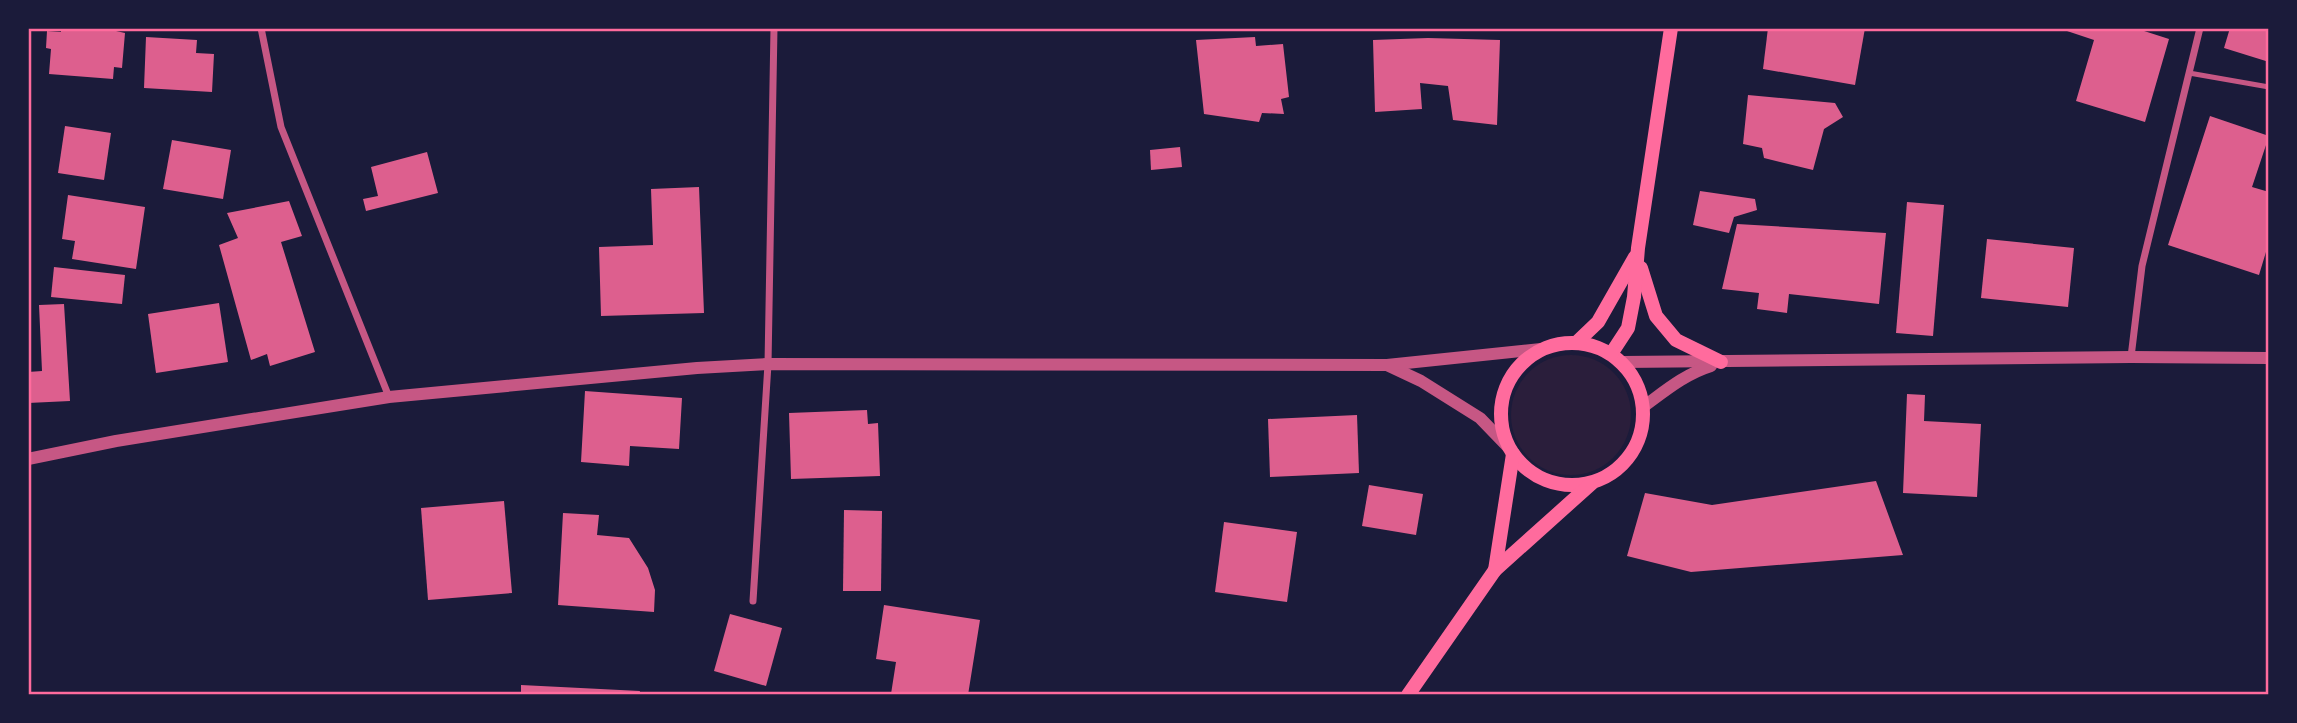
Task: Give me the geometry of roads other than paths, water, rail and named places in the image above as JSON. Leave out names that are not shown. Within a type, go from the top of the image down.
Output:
[{"type":"main road","points":[[1616,358],[1628,328],[1634,297],[1671,28]]},
{"type":"main road","points":[[1576,343],[1598,322],[1638,253]]},
{"type":"main road","points":[[1638,253],[1644,283],[1656,316],[1676,340],[1721,362]]},
{"type":"main road","points":[[1408,695],[1495,570],[1594,482],[1615,471],[1632,453],[1642,431],[1643,407],[1636,383],[1616,358],[1593,346],[1576,343],[1541,349],[1523,362],[1509,380],[1502,401],[1501,424],[1511,450],[1528,471],[1548,481],[1571,486],[1594,482]]},
{"type":"main road","points":[[1495,570],[1511,450]]},
{"type":"street","points":[[261,28],[281,127],[389,397]]},
{"type":"street","points":[[753,601],[768,364],[774,28]]},
{"type":"street","points":[[2131,357],[2142,266],[2200,28]]},
{"type":"street","points":[[28,459],[117,441],[389,397],[697,368],[768,364],[1387,365],[1541,349]]},
{"type":"street","points":[[1616,358],[1721,362],[2269,358]]},
{"type":"street","points":[[1643,407],[1688,376],[1721,362]]},
{"type":"street","points":[[1387,365],[1421,381],[1480,418],[1511,450]]},
{"type":"lane","points":[[2189,73],[2269,87]]}]
